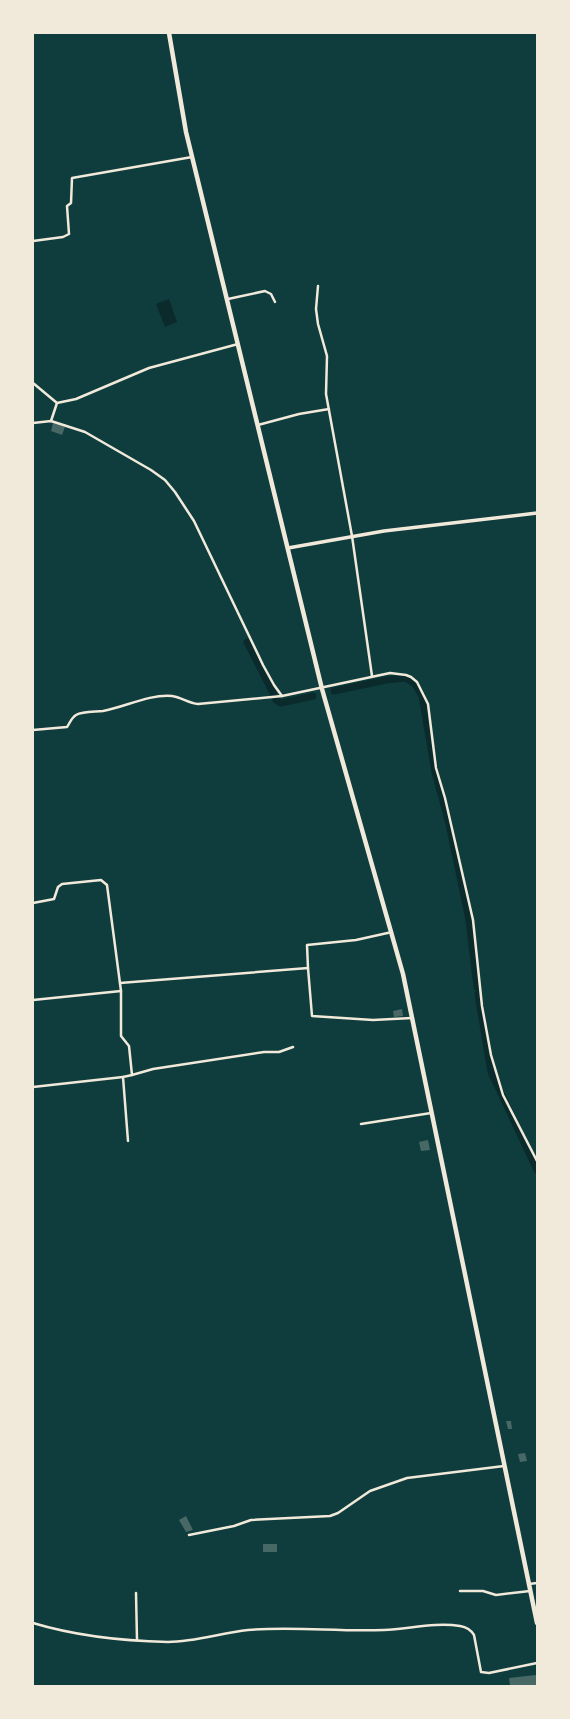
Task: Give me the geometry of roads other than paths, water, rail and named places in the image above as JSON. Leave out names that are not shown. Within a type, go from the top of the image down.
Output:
[{"type":"highway","points":[[169,33],[180,102],[192,157],[322,689],[392,932],[412,1018],[537,1623]]},
{"type":"street","points":[[33,241],[63,237],[69,234],[67,206],[71,204],[71,180],[75,176],[125,170],[130,166],[192,157]]},
{"type":"street","points":[[318,286],[316,309],[318,324],[327,356],[326,394],[352,536],[372,676]]},
{"type":"street","points":[[227,299],[265,290],[271,294],[275,302]]},
{"type":"street","points":[[57,403],[76,399],[149,368],[238,344]]},
{"type":"street","points":[[33,383],[57,403]]},
{"type":"street","points":[[51,421],[57,403]]},
{"type":"street","points":[[258,425],[299,414],[329,409]]},
{"type":"street","points":[[33,423],[51,421],[85,432],[100,439],[165,480],[175,492],[194,521],[263,665],[282,696]]},
{"type":"street","points":[[288,548],[352,536],[537,513]]},
{"type":"street","points":[[33,730],[67,727],[74,716],[79,714],[102,711],[124,704],[164,696],[178,698],[198,704],[282,696],[322,689],[372,676],[399,673],[411,677],[417,682],[428,704],[434,756],[473,920],[480,991],[491,1055],[503,1095],[537,1162]]},
{"type":"street","points":[[33,903],[54,899],[58,887],[62,884],[95,880],[105,881],[107,885],[121,991],[121,1036],[129,1046],[132,1075]]},
{"type":"street","points":[[392,932],[356,940],[307,945],[312,1016],[373,1020],[412,1018]]},
{"type":"street","points":[[120,983],[308,968]]},
{"type":"street","points":[[33,1000],[121,991]]},
{"type":"street","points":[[33,1087],[132,1075],[153,1069],[264,1052],[279,1052],[293,1047]]},
{"type":"street","points":[[123,1076],[128,1141]]},
{"type":"street","points":[[361,1124],[432,1113]]},
{"type":"street","points":[[189,1535],[234,1526],[251,1520],[330,1516],[338,1513],[370,1491],[407,1478],[504,1466]]},
{"type":"street","points":[[529,1584],[537,1583]]},
{"type":"street","points":[[460,1590],[482,1591],[496,1596],[530,1590]]},
{"type":"street","points":[[136,1593],[137,1640]]},
{"type":"street","points":[[33,1623],[51,1628],[102,1637],[185,1642],[249,1630],[386,1630],[450,1626],[463,1627],[472,1631],[474,1635],[481,1672],[489,1673],[537,1663]]},
{"type":"water","points":[[169,299],[177,322],[165,327],[156,304]]},
{"type":"waterway","points":[[247,642],[273,693]]},
{"type":"waterway","points":[[334,691],[386,680],[406,678],[415,684],[422,696],[435,772],[449,824],[469,920],[477,987]]},
{"type":"waterway","points":[[276,700],[281,703],[313,696]]},
{"type":"waterway","points":[[478,994],[491,1072],[537,1170]]}]
